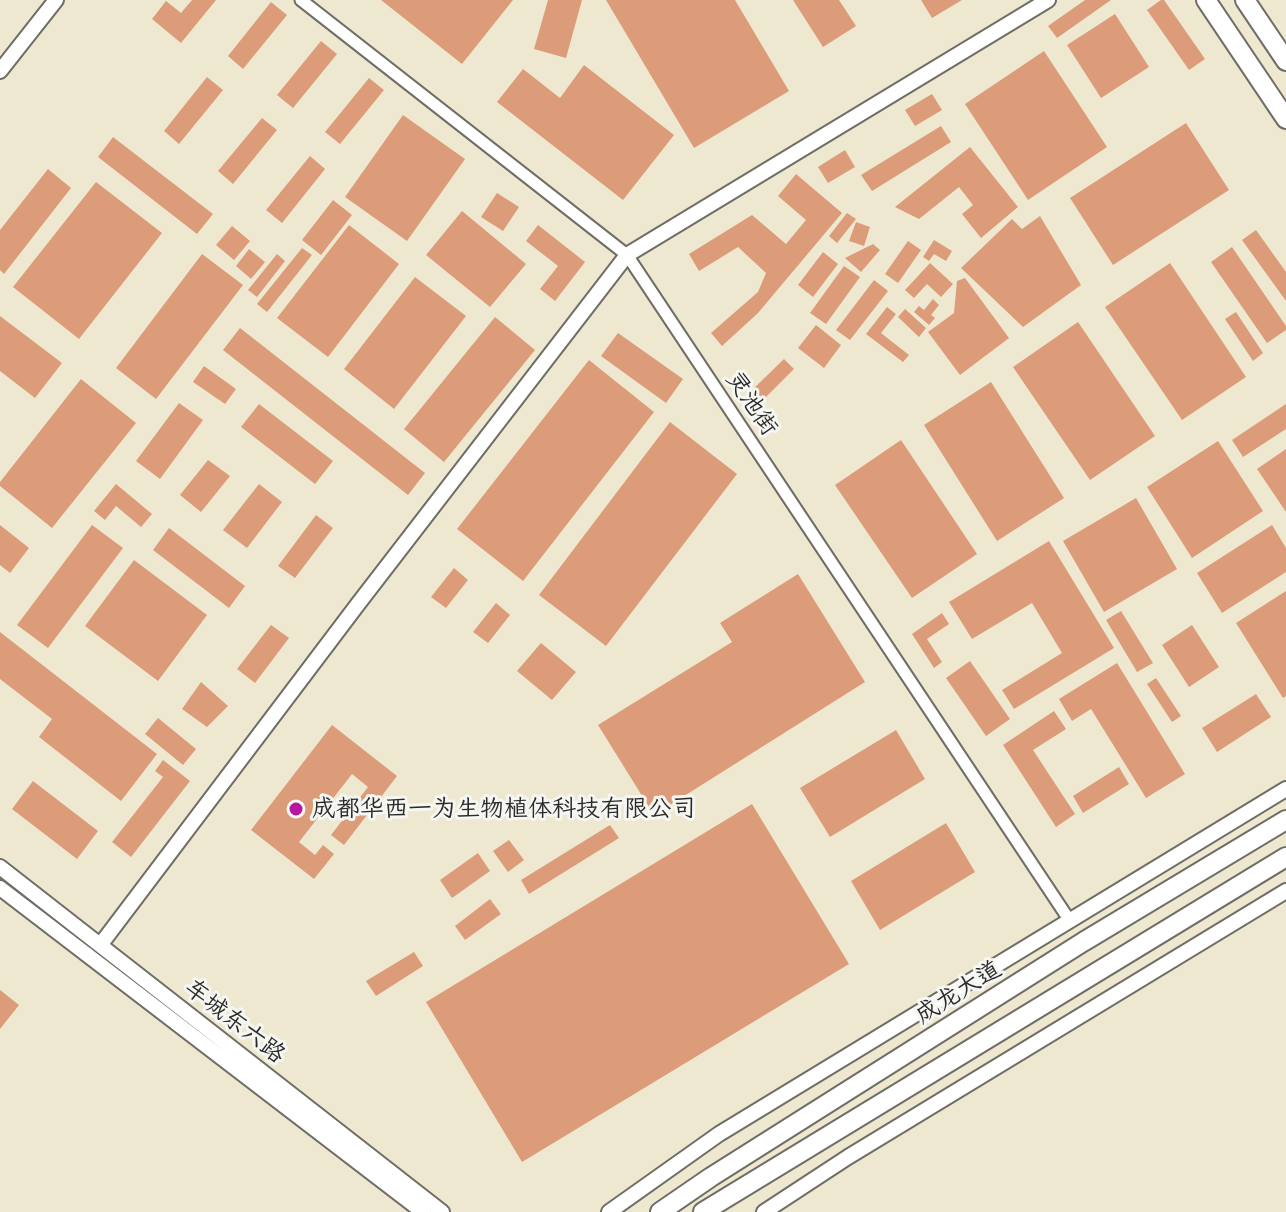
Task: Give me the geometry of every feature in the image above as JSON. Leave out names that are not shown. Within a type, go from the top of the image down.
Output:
[{"type":"main road","points":[[1206,0],[1286,119]]},
{"type":"main road","points":[[1245,0],[1286,61]]},
{"type":"main road","name":"成龙大道","points":[[660,1212],[1083,942],[1286,820]]},
{"type":"main road","points":[[703,1212],[1286,857]]},
{"type":"street","points":[[0,71],[56,0]]},
{"type":"street","name":"灵池街","points":[[301,0],[627,255],[1070,921]]},
{"type":"street","points":[[101,944],[627,255],[1048,0]]},
{"type":"street","points":[[609,1212],[719,1134],[1286,789]]},
{"type":"street","name":"车城东六路","points":[[0,867],[442,1212]]},
{"type":"street","name":"车城东六路","points":[[0,888],[423,1212]]},
{"type":"street","points":[[764,1212],[848,1157],[1286,891]]},
{"type":"building","points":[[192,0],[216,0],[181,43],[152,19],[166,1],[181,13]]},
{"type":"building","points":[[381,0],[513,0],[462,64]]},
{"type":"building","points":[[548,0],[582,0],[566,58],[534,49]]},
{"type":"building","points":[[606,0],[735,0],[789,91],[694,148]]},
{"type":"building","points":[[793,0],[839,0],[856,26],[823,47]]},
{"type":"building","points":[[921,0],[962,0],[932,18]]},
{"type":"building","points":[[1085,0],[1111,0],[1057,38],[1048,26]]},
{"type":"building","points":[[1164,0],[1205,59],[1189,70],[1147,10]]},
{"type":"building","points":[[271,2],[287,15],[243,69],[228,56]]},
{"type":"building","points":[[1115,14],[1149,67],[1101,98],[1067,45]]},
{"type":"building","points":[[321,41],[337,54],[293,108],[277,95]]},
{"type":"building","points":[[1044,51],[1107,147],[1028,200],[965,104]]},
{"type":"building","points":[[584,65],[674,135],[623,200],[497,102],[523,69],[560,98]]},
{"type":"building","points":[[207,77],[223,90],[179,144],[164,131]]},
{"type":"building","points":[[369,78],[384,90],[340,144],[325,132]]},
{"type":"building","points":[[932,94],[942,110],[915,126],[905,110]]},
{"type":"building","points":[[403,115],[465,159],[407,241],[345,197]]},
{"type":"building","points":[[262,118],[277,130],[233,184],[218,171]]},
{"type":"building","points":[[1186,123],[1229,190],[1113,265],[1070,198]]},
{"type":"building","points":[[941,126],[951,142],[872,191],[861,175]]},
{"type":"building","points":[[113,137],[213,214],[197,234],[98,157]]},
{"type":"building","points":[[970,147],[1018,207],[981,238],[962,214],[973,205],[959,187],[919,219],[895,207]]},
{"type":"building","points":[[845,150],[855,167],[828,183],[818,167]]},
{"type":"building","points":[[310,156],[325,169],[282,223],[266,210]]},
{"type":"building","points":[[48,169],[71,188],[4,274],[0,270],[0,230]]},
{"type":"building","points":[[796,174],[842,213],[758,313],[722,346],[711,333],[758,292],[766,273],[738,247],[699,271],[689,254],[752,215],[786,244],[806,220],[778,196]]},
{"type":"building","points":[[96,182],[162,233],[79,339],[13,287]]},
{"type":"building","points":[[497,193],[519,207],[503,231],[481,217]]},
{"type":"building","points":[[333,200],[352,215],[321,255],[302,240]]},
{"type":"building","points":[[462,211],[526,264],[490,307],[426,255]]},
{"type":"building","points":[[847,213],[856,219],[837,243],[829,236]]},
{"type":"building","points":[[1040,216],[1081,285],[1023,327],[961,268],[1012,219],[1022,229]]},
{"type":"building","points":[[856,222],[870,227],[864,246],[849,241]]},
{"type":"building","points":[[349,225],[399,264],[328,357],[277,318]]},
{"type":"building","points":[[538,225],[585,262],[555,301],[540,289],[558,266],[526,241]]},
{"type":"building","points":[[232,226],[250,241],[234,260],[216,245]]},
{"type":"building","points":[[1256,230],[1286,272],[1286,301],[1242,240]]},
{"type":"building","points":[[934,240],[952,251],[946,261],[934,254],[929,261],[923,257]]},
{"type":"building","points":[[908,241],[921,250],[898,283],[885,274]]},
{"type":"building","points":[[873,244],[880,250],[861,272],[845,258]]},
{"type":"building","points":[[1232,247],[1286,326],[1286,330],[1267,343],[1211,262]]},
{"type":"building","points":[[302,248],[312,255],[267,312],[257,304]]},
{"type":"building","points":[[249,249],[265,262],[251,279],[236,266]]},
{"type":"building","points":[[823,252],[838,264],[813,297],[798,285]]},
{"type":"building","points":[[202,254],[243,285],[156,399],[116,368]]},
{"type":"building","points":[[277,254],[285,261],[257,297],[248,290]]},
{"type":"building","points":[[930,263],[953,284],[941,297],[927,284],[914,298],[905,290]]},
{"type":"building","points":[[1170,263],[1246,377],[1182,420],[1105,307]]},
{"type":"building","points":[[844,266],[860,277],[826,324],[810,313]]},
{"type":"building","points":[[415,277],[466,316],[394,409],[344,369]]},
{"type":"building","points":[[965,278],[1009,338],[960,375],[928,332],[954,313],[957,281]]},
{"type":"building","points":[[874,280],[888,291],[850,340],[836,330]]},
{"type":"building","points":[[933,299],[939,305],[931,315],[935,318],[929,325],[914,312],[919,306],[924,310]]},
{"type":"building","points":[[887,307],[896,314],[881,333],[909,355],[903,362],[866,334]]},
{"type":"building","points":[[905,309],[926,328],[919,337],[898,317]]},
{"type":"building","points":[[1236,312],[1263,353],[1253,361],[1225,319]]},
{"type":"building","points":[[0,316],[62,363],[35,398],[0,371]]},
{"type":"building","points":[[495,317],[535,350],[444,462],[404,429]]},
{"type":"building","points":[[1078,322],[1155,436],[1090,480],[1013,367]]},
{"type":"building","points":[[816,325],[841,345],[824,368],[798,348]]},
{"type":"building","points":[[240,328],[425,473],[408,495],[223,350]]},
{"type":"building","points":[[618,333],[683,379],[666,403],[601,356]]},
{"type":"building","points":[[784,359],[794,369],[759,404],[748,394]]},
{"type":"building","points":[[589,360],[654,412],[523,581],[457,529]]},
{"type":"building","points":[[204,366],[236,389],[225,404],[193,382]]},
{"type":"building","points":[[81,379],[136,423],[52,528],[0,486],[0,482]]},
{"type":"building","points":[[991,382],[1064,498],[997,541],[924,425]]},
{"type":"building","points":[[179,403],[203,420],[160,479],[136,461]]},
{"type":"building","points":[[259,404],[333,461],[315,484],[241,427]]},
{"type":"building","points":[[1286,404],[1286,429],[1243,457],[1232,440]]},
{"type":"building","points":[[670,422],[737,474],[606,646],[539,595]]},
{"type":"building","points":[[901,440],[977,554],[912,598],[835,485]]},
{"type":"building","points":[[1218,441],[1263,511],[1192,558],[1147,487]]},
{"type":"building","points":[[1286,449],[1286,512],[1257,469]]},
{"type":"building","points":[[208,460],[230,476],[201,512],[180,495]]},
{"type":"building","points":[[116,484],[152,514],[141,527],[116,506],[105,520],[94,511]]},
{"type":"building","points":[[259,484],[282,502],[247,548],[223,530]]},
{"type":"building","points":[[1136,498],[1177,569],[1104,612],[1063,541]]},
{"type":"building","points":[[316,515],[333,528],[295,578],[278,566]]},
{"type":"building","points":[[0,525],[29,548],[10,573],[0,565]]},
{"type":"building","points":[[92,525],[123,548],[48,648],[17,625]]},
{"type":"building","points":[[1272,525],[1286,548],[1286,572],[1222,613],[1197,573]]},
{"type":"building","points":[[169,528],[245,586],[229,608],[153,550]]},
{"type":"building","points":[[1049,541],[1114,648],[1014,709],[1002,690],[1062,653],[1032,603],[972,639],[949,602]]},
{"type":"building","points":[[134,560],[207,615],[158,681],[85,626]]},
{"type":"building","points":[[454,568],[468,580],[446,608],[431,597]]},
{"type":"building","points":[[798,574],[865,682],[654,815],[598,725],[732,642],[720,623]]},
{"type":"building","points":[[1286,591],[1286,696],[1283,698],[1236,623]]},
{"type":"building","points":[[496,603],[510,615],[488,643],[473,632]]},
{"type":"building","points":[[1121,611],[1153,663],[1137,672],[1106,620]]},
{"type":"building","points":[[942,613],[949,624],[927,639],[942,662],[934,668],[912,634]]},
{"type":"building","points":[[271,625],[289,638],[255,683],[237,669]]},
{"type":"building","points":[[1192,625],[1219,667],[1189,687],[1162,645]]},
{"type":"building","points":[[0,632],[157,754],[121,801],[39,737],[52,719],[0,679]]},
{"type":"building","points":[[541,643],[576,672],[552,700],[517,671]]},
{"type":"building","points":[[970,661],[1010,719],[986,736],[946,678]]},
{"type":"building","points":[[1117,663],[1185,774],[1146,798],[1091,709],[1072,721],[1059,699]]},
{"type":"building","points":[[1156,678],[1181,716],[1172,722],[1147,684]]},
{"type":"building","points":[[201,682],[228,706],[207,727],[182,709]]},
{"type":"building","points":[[1256,694],[1271,717],[1217,752],[1202,728]]},
{"type":"building","points":[[1054,711],[1066,729],[1033,750],[1075,814],[1056,827],[1003,745]]},
{"type":"building","points":[[158,718],[196,749],[183,765],[145,734]]},
{"type":"building","name":"成都华西一为生物植体科技有限公司","points":[[332,725],[397,776],[344,845],[331,835],[368,787],[352,774],[299,842],[315,855],[323,845],[334,854],[314,879],[251,830]]},
{"type":"building","points":[[896,730],[925,779],[830,837],[800,788]]},
{"type":"building","points":[[163,760],[190,781],[131,857],[112,842],[163,777],[155,771]]},
{"type":"building","points":[[1119,767],[1129,784],[1083,813],[1073,796]]},
{"type":"building","points":[[33,781],[98,831],[77,859],[12,809]]},
{"type":"building","points":[[752,804],[849,964],[522,1162],[426,1002]]},
{"type":"building","points":[[946,823],[975,872],[880,930],[851,881]]},
{"type":"building","points":[[610,825],[619,838],[529,894],[521,880]]},
{"type":"building","points":[[509,840],[524,860],[508,872],[493,851]]},
{"type":"building","points":[[478,853],[490,871],[452,898],[440,880]]},
{"type":"building","points":[[490,899],[501,914],[465,940],[455,926]]},
{"type":"building","points":[[414,952],[423,966],[376,996],[366,981]]},
{"type":"building","points":[[0,990],[19,1005],[0,1029]]},
{"type":"place","name":"成都华西一为生物植体科技有限公司","points":[[296,809]]}]
